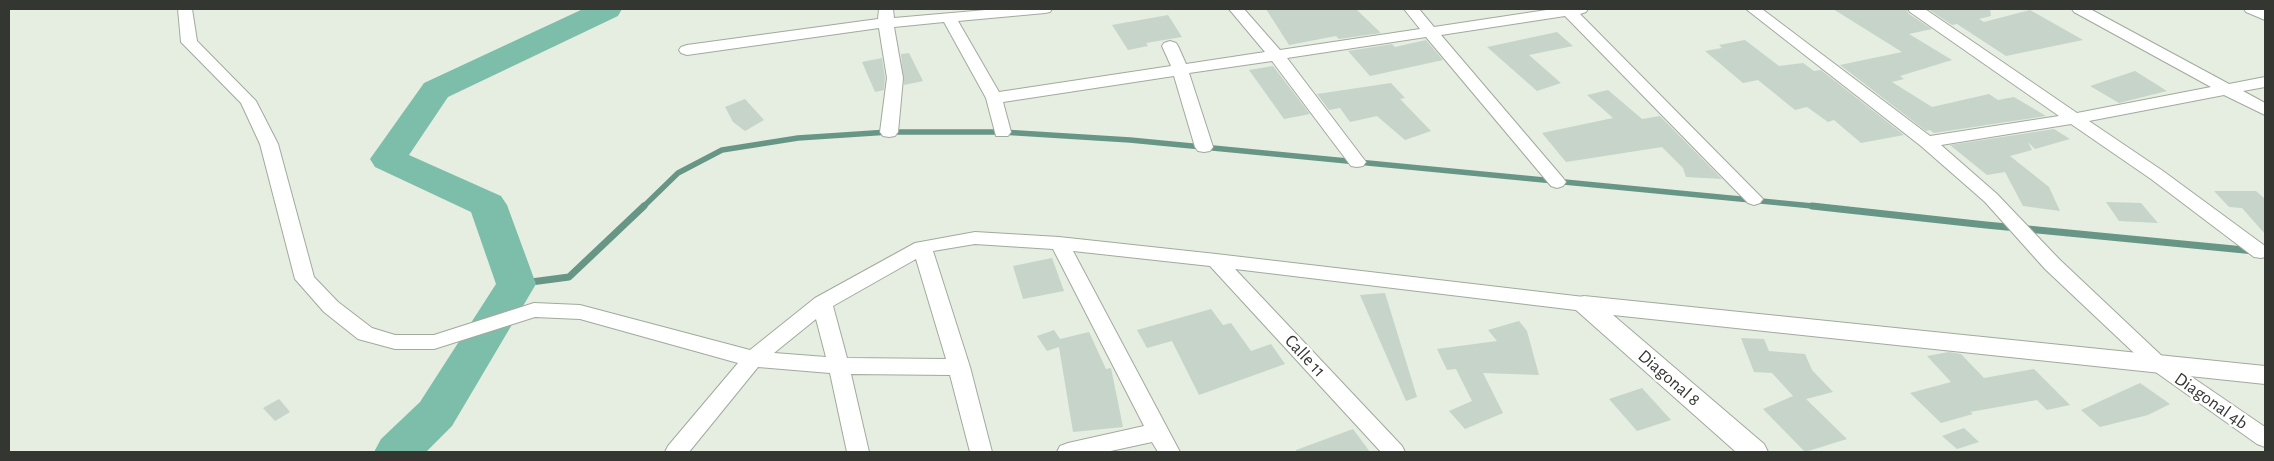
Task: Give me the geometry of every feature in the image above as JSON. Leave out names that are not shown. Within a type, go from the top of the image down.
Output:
[{"type":"street","points":[[185,9],[189,42],[248,101],[269,144],[305,278],[331,307],[365,334],[395,342],[434,342],[534,310],[580,312],[753,359],[839,366],[959,367]]},
{"type":"street","points":[[687,50],[886,16],[948,16],[1045,9]]},
{"type":"street","points":[[1236,9],[1276,55],[1357,162]]},
{"type":"street","points":[[1411,9],[1557,182]]},
{"type":"street","points":[[994,98],[1572,9],[1754,199]]},
{"type":"street","points":[[1753,9],[1927,142],[1991,198],[2052,264],[2157,363]]},
{"type":"street","points":[[1915,9],[2076,118],[2262,252]]},
{"type":"street","points":[[2079,9],[2265,110]]},
{"type":"street","points":[[2251,9],[2265,16]]},
{"type":"street","points":[[886,16],[895,78],[889,132]]},
{"type":"street","points":[[948,16],[994,98],[1002,132]]},
{"type":"street","points":[[1170,46],[1180,70],[1204,148]]},
{"type":"street","points":[[1927,142],[2076,118],[2265,82]]},
{"type":"street","points":[[676,452],[753,359],[822,303],[922,247],[975,238],[1059,243],[1584,304],[2265,375]]},
{"type":"street","points":[[1059,243],[1169,452]]},
{"type":"street","points":[[922,247],[959,367],[981,452]]},
{"type":"street","name":"Calle 11","points":[[1216,260],[1394,452]]},
{"type":"street","points":[[822,303],[839,366],[858,452]]},
{"type":"street","name":"Diagonal 8","points":[[1584,304],[1754,452]]},
{"type":"street","name":"Diagonal 4b","points":[[2157,363],[2265,438]]},
{"type":"street","points":[[1068,452],[1158,432]]},
{"type":"building","points":[[1266,9],[1356,9],[1381,33],[1339,39],[1336,36],[1289,45]]},
{"type":"building","points":[[1833,9],[1906,9],[1909,14],[1932,29],[1909,34],[1952,60],[1900,76],[1904,79],[1892,82],[1932,107],[1989,94],[1998,100],[2014,97],[2046,116],[1934,133],[1930,130],[1926,131],[1840,65],[1902,52]]},
{"type":"building","points":[[1928,9],[1990,9],[1991,16],[1979,19],[1984,22],[2030,10],[2083,40],[2006,56],[1957,24],[1952,25]]},
{"type":"building","points":[[1168,15],[1182,37],[1146,43],[1148,46],[1128,50],[1112,25]]},
{"type":"building","points":[[1557,32],[1573,46],[1529,55],[1561,83],[1537,91],[1487,47]]},
{"type":"building","points":[[1426,40],[1443,60],[1370,76],[1348,51],[1392,44],[1395,47]]},
{"type":"building","points":[[1745,40],[1779,66],[1803,63],[1814,71],[1821,70],[1904,135],[1861,143],[1834,120],[1828,122],[1807,107],[1795,110],[1758,80],[1743,83],[1705,51],[1722,48],[1719,45]]},
{"type":"building","points":[[909,53],[923,81],[904,85],[901,54]]},
{"type":"building","points":[[882,58],[885,78],[884,90],[875,92],[862,62]]},
{"type":"building","points":[[1273,66],[1310,114],[1284,119],[1249,70]]},
{"type":"building","points":[[2135,71],[2167,91],[2119,103],[2090,86]]},
{"type":"building","points":[[1391,83],[1405,98],[1400,99],[1431,131],[1405,140],[1377,116],[1350,122],[1340,108],[1329,110],[1317,94]]},
{"type":"building","points":[[1608,90],[1642,119],[1660,116],[1722,179],[1686,177],[1683,168],[1662,147],[1566,162],[1542,133],[1613,118],[1587,95]]},
{"type":"building","points":[[745,99],[764,120],[745,131],[733,122],[725,107]]},
{"type":"building","points":[[2054,129],[2070,139],[2035,149],[2028,142],[2032,150],[2010,156],[2049,187],[2060,211],[2023,206],[2005,172],[1987,175],[1950,145]]},
{"type":"building","points":[[2214,191],[2256,191],[2265,199],[2265,234],[2242,208],[2229,207]]},
{"type":"building","points":[[2106,202],[2141,203],[2158,223],[2119,221]]},
{"type":"building","points":[[1052,258],[1064,291],[1023,299],[1013,266]]},
{"type":"building","points":[[1385,293],[1417,397],[1406,401],[1360,295]]},
{"type":"building","points":[[1211,309],[1223,325],[1231,323],[1251,351],[1271,344],[1285,364],[1199,395],[1172,341],[1147,348],[1137,330]]},
{"type":"building","points":[[1519,321],[1527,331],[1539,375],[1483,373],[1503,413],[1465,429],[1449,411],[1472,401],[1456,369],[1447,370],[1437,349],[1497,341],[1488,330]]},
{"type":"building","points":[[1054,330],[1060,339],[1089,332],[1106,369],[1111,368],[1123,427],[1073,432],[1059,347],[1047,351],[1037,336]]},
{"type":"building","points":[[1741,338],[1764,339],[1769,351],[1805,354],[1812,370],[1833,392],[1806,399],[1847,439],[1805,452],[1763,409],[1793,396],[1772,373],[1754,372]]},
{"type":"building","points":[[1949,352],[1961,354],[1984,378],[2034,369],[2070,405],[2047,410],[2037,400],[1970,412],[1973,414],[1941,423],[1910,393],[1951,382],[1927,356]]},
{"type":"building","points":[[2140,383],[2170,404],[2148,415],[2100,427],[2081,410]]},
{"type":"building","points":[[1642,388],[1671,420],[1637,431],[1609,399]]},
{"type":"building","points":[[279,399],[290,412],[275,421],[263,408]]},
{"type":"building","points":[[1964,428],[1979,442],[1957,449],[1942,436]]},
{"type":"building","points":[[1353,429],[1370,452],[1296,452],[1296,450]]},
{"type":"waterway","points":[[397,452],[436,414],[516,284],[488,205],[388,159],[436,90],[607,9]]},
{"type":"waterway","points":[[643,207],[678,173],[722,150],[798,138],[889,132],[1002,132],[1130,140],[1823,207]]},
{"type":"waterway","points":[[516,284],[569,277],[644,206]]},
{"type":"waterway","points":[[1812,206],[2265,252]]}]
